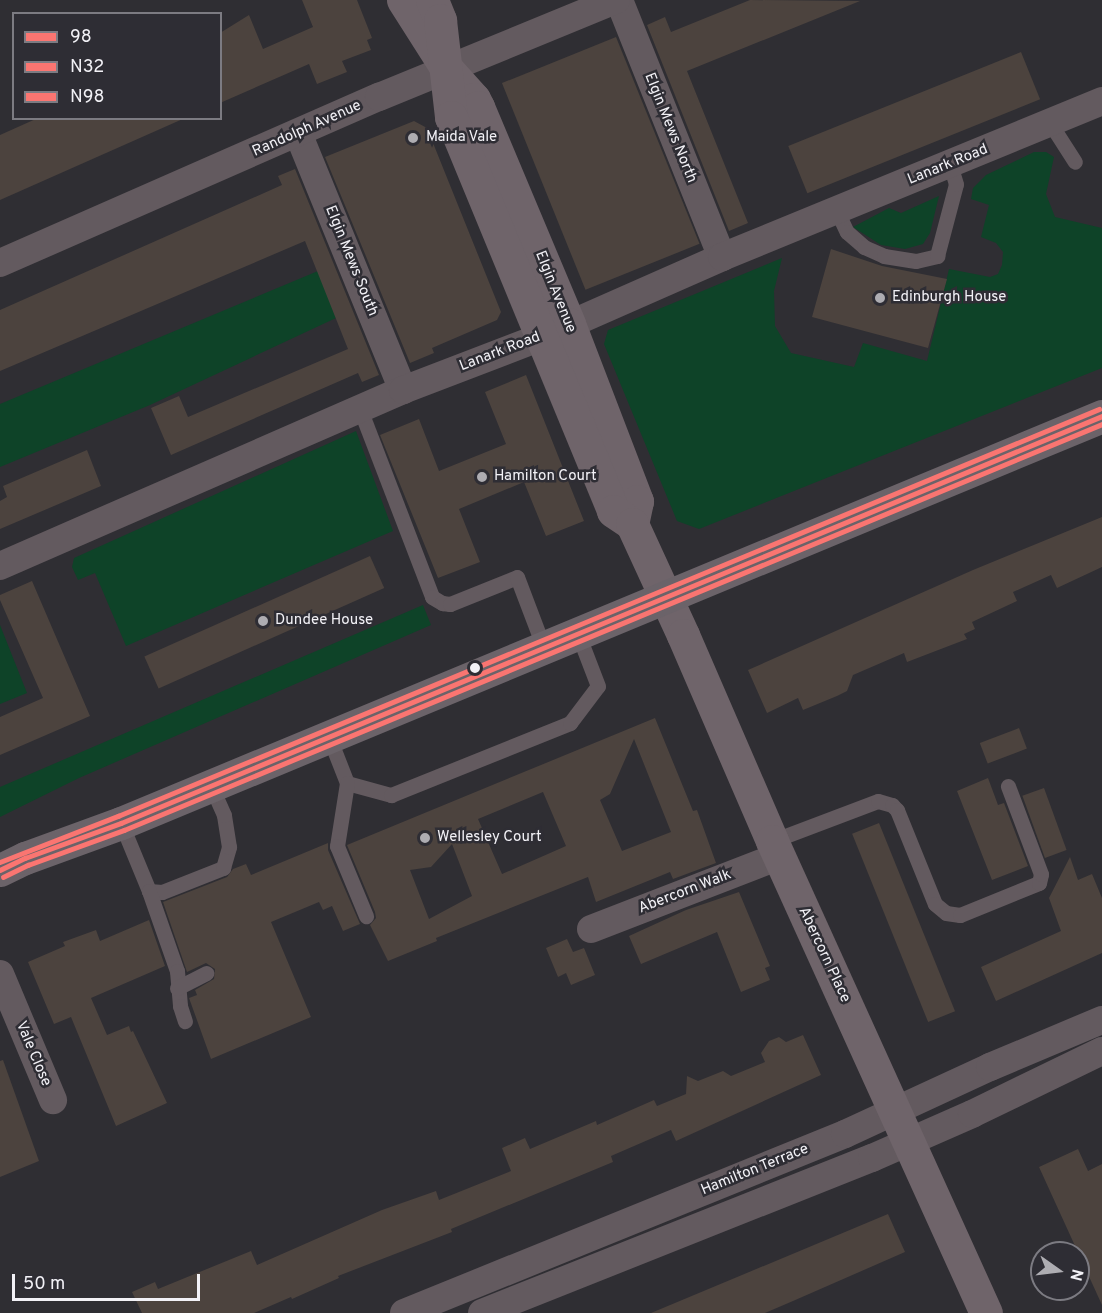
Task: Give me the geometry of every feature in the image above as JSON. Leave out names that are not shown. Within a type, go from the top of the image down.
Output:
[{"type":"main road","points":[[0,870],[25,858],[121,823],[211,786],[1102,416]]},
{"type":"street","name":"Elgin Avenue","points":[[403,0],[447,69],[474,99],[555,331],[637,501],[632,524],[664,596]]},
{"type":"street","points":[[432,0],[440,20],[447,69]]},
{"type":"street","name":"Randolph Avenue","points":[[0,263],[447,69],[617,0]]},
{"type":"street","name":"Elgin Mews North","points":[[617,0],[722,257]]},
{"type":"street","name":"Lanark Road","points":[[0,566],[403,390],[555,331],[722,257],[1102,101]]},
{"type":"street","name":"Elgin Mews South","points":[[298,133],[403,390]]},
{"type":"street","name":"Abercorn Place","points":[[664,596],[689,647],[775,849],[986,1313]]},
{"type":"street","name":"Abercorn Walk","points":[[591,929],[775,849]]},
{"type":"street","name":"Vale Close","points":[[0,974],[53,1100]]},
{"type":"street","name":"Hamilton Terrace","points":[[404,1313],[896,1112],[990,1067],[1102,1020]]},
{"type":"street","points":[[482,1313],[910,1142],[1102,1051]]},
{"type":"lane","points":[[1050,123],[1075,162]]},
{"type":"lane","points":[[837,211],[847,232],[864,247],[884,256],[916,261],[937,255],[948,223],[956,184],[950,164]]},
{"type":"lane","points":[[360,409],[432,597],[442,603],[450,603],[517,578],[544,648]]},
{"type":"lane","points":[[347,783],[391,795],[570,723],[598,686],[578,634]]},
{"type":"lane","points":[[329,737],[347,783],[337,846],[366,916]]},
{"type":"lane","points":[[149,891],[162,892],[223,868],[230,847],[224,815],[211,786]]},
{"type":"lane","points":[[775,849],[878,801],[892,805],[897,810],[935,904],[946,913],[960,915],[1039,883],[1041,873],[1008,786]]},
{"type":"lane","points":[[121,823],[149,891],[177,970],[177,988],[185,1021]]},
{"type":"lane","points":[[177,988],[206,973]]},
{"type":"green space","points":[[1034,152],[1046,152],[1054,157],[1046,194],[1055,217],[1102,228],[1102,368],[699,529],[677,521],[604,344],[608,330],[782,258],[774,291],[775,326],[791,353],[854,367],[863,343],[927,361],[949,269],[990,277],[998,274],[1002,265],[1003,252],[996,243],[981,237],[989,205],[971,199],[973,188],[986,175]]},
{"type":"green space","points":[[939,196],[930,233],[923,244],[905,249],[881,245],[853,227],[889,208],[901,213]]},
{"type":"green space","points":[[318,271],[336,318],[150,405],[0,467],[0,404]]},
{"type":"green space","points":[[356,431],[393,531],[126,646],[95,573],[78,580],[72,567],[74,558]]},
{"type":"green space","points":[[423,605],[431,625],[79,778],[0,817],[0,787]]},
{"type":"green space","points":[[0,625],[27,693],[0,704]]},
{"type":"building","points":[[302,0],[357,0],[372,38],[367,40],[371,50],[342,61],[347,72],[317,84],[309,64],[222,102],[222,32],[249,15],[263,49],[313,27]]},
{"type":"building","points":[[750,0],[860,1],[687,71],[748,223],[729,231],[647,25],[665,17],[671,32]]},
{"type":"building","points":[[616,37],[700,244],[585,290],[502,83]]},
{"type":"building","points":[[1021,52],[1040,99],[807,193],[788,146]]},
{"type":"building","points":[[34,120],[180,120],[0,200],[0,135]]},
{"type":"building","points":[[414,121],[427,128],[501,312],[497,320],[432,348],[434,353],[410,363],[325,157]]},
{"type":"building","points":[[295,169],[379,375],[362,382],[358,373],[171,455],[151,408],[179,396],[188,417],[348,349],[305,241],[0,371],[0,310],[282,185],[278,176]]},
{"type":"building","name":"Edinburgh House","points":[[831,249],[882,266],[947,279],[928,348],[812,317]]},
{"type":"building","name":"Hamilton Court","points":[[526,375],[584,521],[546,536],[524,482],[459,509],[480,562],[438,578],[380,435],[419,419],[439,471],[506,444],[485,392]]},
{"type":"building","points":[[87,450],[101,486],[0,529],[0,501],[7,497],[3,486]]},
{"type":"building","points":[[1102,517],[1102,567],[1057,588],[1051,575],[1013,592],[1017,601],[972,622],[975,629],[964,634],[967,639],[907,662],[904,653],[853,675],[847,691],[803,710],[798,698],[767,713],[748,670],[973,570]]},
{"type":"building","name":"Dundee House","points":[[370,556],[384,588],[159,688],[144,656]]},
{"type":"building","points":[[32,581],[90,716],[0,755],[0,717],[43,698],[0,600],[0,595]]},
{"type":"building","name":"Wellesley Court","points":[[655,718],[693,811],[697,810],[716,863],[673,879],[670,872],[596,902],[588,877],[436,938],[437,941],[388,961],[370,925],[376,918],[375,912],[347,845]],"holes":[[[634,739],[671,832],[622,851],[600,800],[610,794]],[[543,792],[566,846],[502,874],[478,819]],[[452,844],[472,896],[429,919],[410,870],[431,867]]]},
{"type":"building","points":[[1019,728],[1027,749],[988,764],[980,743]]},
{"type":"building","points":[[988,778],[998,805],[1004,803],[1028,866],[992,880],[957,791]]},
{"type":"building","points":[[1044,788],[1067,850],[1045,858],[1022,796]]},
{"type":"building","points":[[879,823],[955,1011],[928,1022],[852,834]]},
{"type":"building","points":[[328,843],[328,850],[360,924],[343,931],[332,906],[323,910],[319,902],[271,922],[311,1017],[211,1059],[189,998],[197,995],[195,990],[214,979],[215,969],[206,963],[187,972],[163,902],[227,877],[233,869],[246,864],[251,875]]},
{"type":"building","points":[[1070,857],[1078,880],[1092,874],[1102,898],[1102,953],[996,1001],[981,967],[1061,931],[1049,898]]},
{"type":"building","points":[[739,892],[770,966],[765,968],[770,980],[741,992],[717,932],[641,964],[629,936],[686,910]]},
{"type":"building","points":[[149,920],[165,966],[91,998],[107,1035],[129,1026],[131,1032],[133,1031],[167,1103],[116,1126],[71,1017],[54,1024],[28,962],[65,946],[63,942],[96,930],[100,941]]},
{"type":"building","points":[[567,939],[573,952],[584,948],[595,975],[571,985],[566,973],[558,977],[546,948]]},
{"type":"building","points":[[803,1035],[821,1075],[676,1141],[671,1130],[611,1156],[613,1162],[451,1229],[452,1232],[338,1276],[339,1278],[292,1299],[291,1297],[254,1313],[142,1313],[132,1292],[155,1282],[158,1289],[251,1251],[257,1265],[382,1210],[436,1191],[439,1200],[511,1171],[502,1148],[525,1138],[530,1149],[596,1121],[597,1125],[654,1100],[657,1106],[686,1094],[687,1076],[698,1081],[723,1071],[731,1076],[765,1062],[761,1053],[769,1041],[779,1037],[786,1042]]},
{"type":"building","points":[[3,1060],[39,1161],[0,1177],[0,1061]]},
{"type":"building","points":[[1078,1149],[1088,1171],[1102,1164],[1102,1305],[1090,1279],[1090,1241],[1073,1241],[1039,1167]]},
{"type":"building","points":[[888,1214],[905,1252],[765,1313],[651,1313]]},
{"type":"transit line","name":"N98","points":[[0,862],[118,816],[1099,409]]},
{"type":"transit line","name":"98","points":[[0,870],[25,858],[121,823],[1102,416]]},
{"type":"transit line","name":"N32","points":[[3,877],[28,865],[124,830],[1102,424]]},
{"type":"place","name":"Maida Vale","points":[[413,138]]},
{"type":"place","name":"Edinburgh House","points":[[880,298]]},
{"type":"place","name":"Hamilton Court","points":[[482,477]]},
{"type":"place","name":"Dundee House","points":[[263,621]]},
{"type":"place","name":"Wellesley Court","points":[[425,838]]}]
